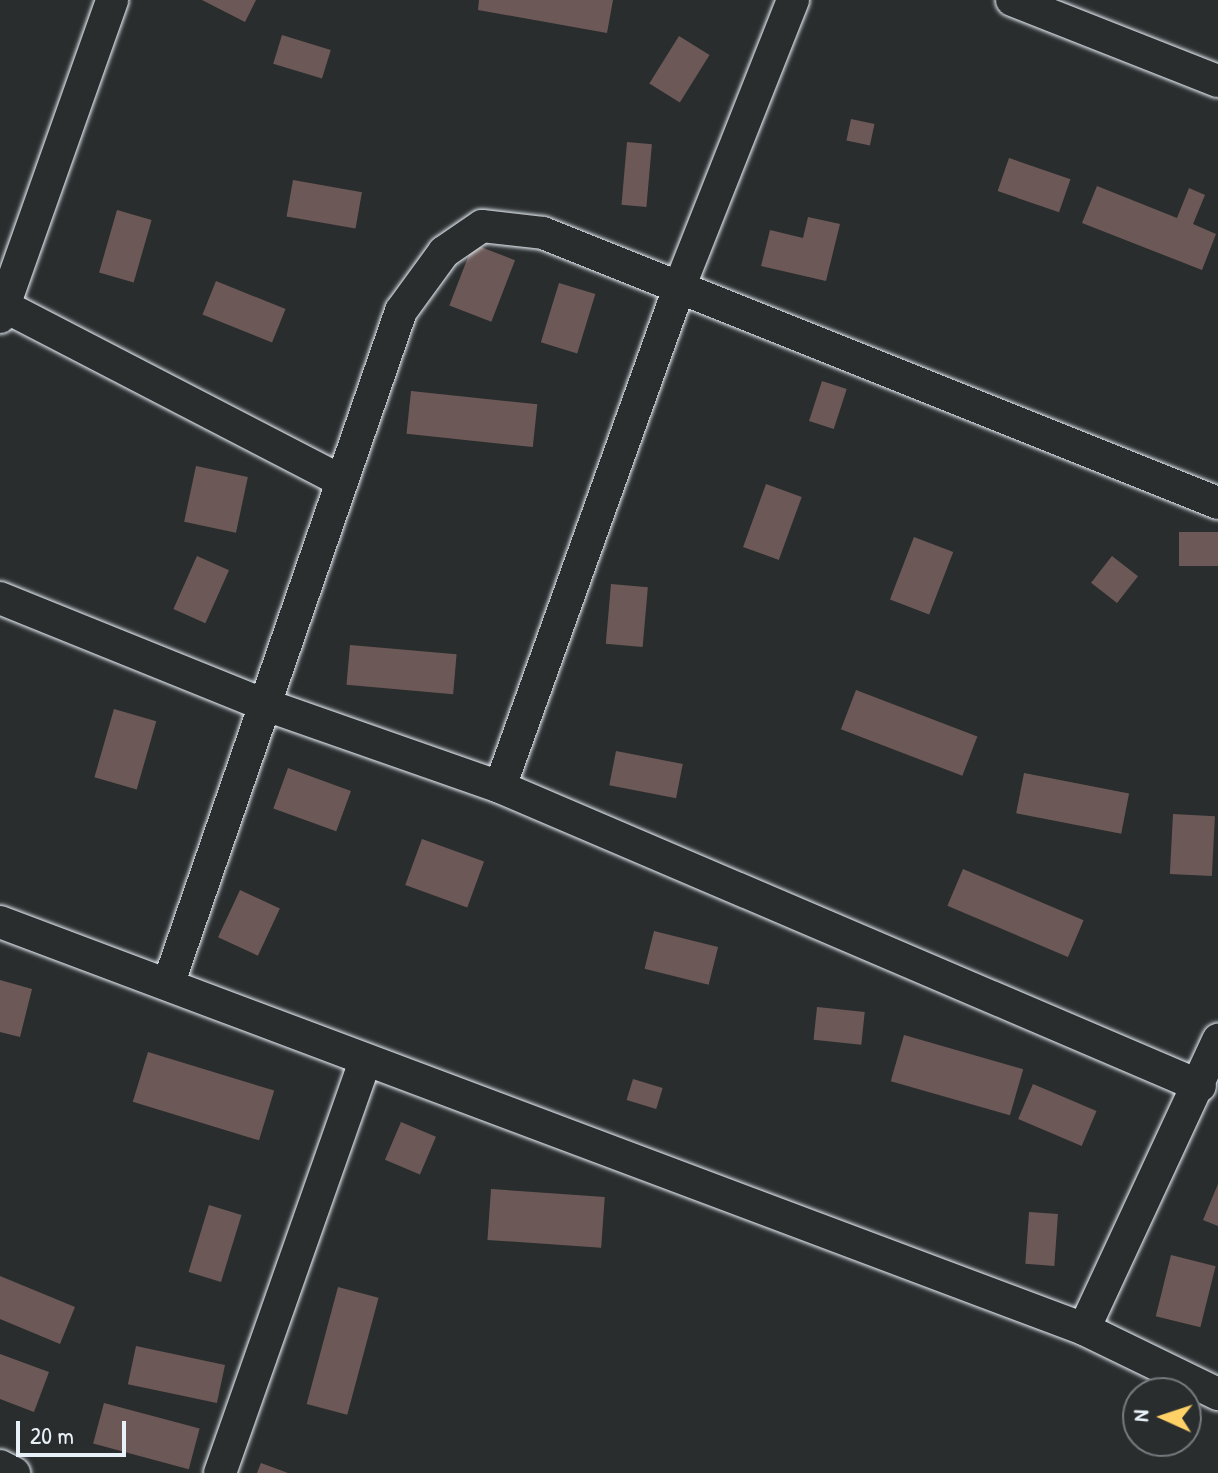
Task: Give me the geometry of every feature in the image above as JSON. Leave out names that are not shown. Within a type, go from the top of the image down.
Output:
[{"type":"street","points":[[112,0],[2,311],[339,480]]},
{"type":"street","points":[[500,787],[679,288],[793,0]]},
{"type":"street","points":[[1012,0],[1218,81]]},
{"type":"street","points":[[169,982],[260,703],[401,311],[444,252],[482,226],[543,233],[1218,503]]},
{"type":"street","points":[[0,598],[260,703],[500,787],[1200,1086]]},
{"type":"street","points":[[0,922],[169,982],[365,1062],[1084,1329],[1218,1394]]},
{"type":"street","points":[[1084,1329],[1200,1086],[1218,1040]]},
{"type":"street","points":[[220,1473],[365,1062]]},
{"type":"street","points":[[0,1466],[14,1473]]},
{"type":"building","points":[[202,0],[256,0],[245,22]]},
{"type":"building","points":[[479,0],[613,0],[607,33],[478,10]]},
{"type":"building","points":[[282,35],[331,50],[322,79],[273,64]]},
{"type":"building","points":[[679,36],[710,55],[680,103],[649,83]]},
{"type":"building","points":[[851,119],[874,124],[870,146],[846,141]]},
{"type":"building","points":[[627,142],[652,144],[646,207],[622,205]]},
{"type":"building","points":[[1009,158],[1070,179],[1059,212],[998,191]]},
{"type":"building","points":[[293,180],[362,192],[356,229],[287,216]]},
{"type":"building","points":[[1097,186],[1177,218],[1189,188],[1205,195],[1193,224],[1216,234],[1202,270],[1082,223]]},
{"type":"building","points":[[117,210],[152,220],[134,282],[99,272]]},
{"type":"building","points":[[808,217],[840,224],[826,281],[761,266],[770,230],[803,238]]},
{"type":"building","points":[[473,244],[515,260],[491,322],[449,306]]},
{"type":"building","points":[[216,281],[286,309],[272,342],[203,314]]},
{"type":"building","points":[[559,283],[595,294],[577,353],[541,342]]},
{"type":"building","points":[[822,381],[847,389],[834,429],[809,421]]},
{"type":"building","points":[[411,391],[537,404],[533,447],[407,434]]},
{"type":"building","points":[[196,466],[248,477],[236,533],[184,522]]},
{"type":"building","points":[[766,484],[802,497],[779,560],[743,547]]},
{"type":"building","points":[[1179,532],[1218,532],[1218,566],[1179,566]]},
{"type":"building","points":[[914,537],[953,552],[929,615],[890,600]]},
{"type":"building","points":[[197,556],[229,570],[205,623],[173,609]]},
{"type":"building","points":[[1112,556],[1138,576],[1117,603],[1091,583]]},
{"type":"building","points":[[611,584],[648,587],[643,647],[606,644]]},
{"type":"building","points":[[350,645],[457,654],[453,694],[347,685]]},
{"type":"building","points":[[856,690],[977,737],[962,776],[841,729]]},
{"type":"building","points":[[114,709],[156,721],[137,789],[94,777]]},
{"type":"building","points":[[616,751],[683,764],[676,798],[609,785]]},
{"type":"building","points":[[288,768],[351,791],[336,831],[273,808]]},
{"type":"building","points":[[1024,773],[1129,793],[1121,834],[1016,813]]},
{"type":"building","points":[[1173,814],[1215,816],[1212,876],[1170,874]]},
{"type":"building","points":[[422,839],[484,862],[467,908],[405,885]]},
{"type":"building","points":[[963,869],[1084,920],[1068,957],[947,906]]},
{"type":"building","points":[[240,890],[280,909],[258,956],[218,937]]},
{"type":"building","points":[[654,931],[718,947],[709,985],[645,969]]},
{"type":"building","points":[[0,980],[32,989],[20,1037],[0,1032]]},
{"type":"building","points":[[817,1007],[865,1012],[861,1045],[814,1040]]},
{"type":"building","points":[[904,1035],[1023,1069],[1010,1115],[891,1081]]},
{"type":"building","points":[[148,1052],[274,1091],[259,1140],[133,1102]]},
{"type":"building","points":[[633,1079],[663,1088],[656,1109],[627,1100]]},
{"type":"building","points":[[1033,1084],[1097,1111],[1082,1146],[1018,1119]]},
{"type":"building","points":[[401,1122],[436,1137],[420,1175],[385,1160]]},
{"type":"building","points":[[1218,1184],[1218,1226],[1203,1220]]},
{"type":"building","points":[[491,1189],[605,1197],[601,1248],[487,1240]]},
{"type":"building","points":[[209,1205],[242,1215],[221,1282],[189,1272]]},
{"type":"building","points":[[1029,1212],[1058,1214],[1054,1266],[1025,1264]]},
{"type":"building","points":[[1171,1255],[1216,1266],[1200,1327],[1156,1316]]},
{"type":"building","points":[[0,1276],[75,1307],[60,1344],[0,1319]]},
{"type":"building","points":[[338,1287],[379,1298],[347,1415],[307,1404]]},
{"type":"building","points":[[136,1346],[225,1365],[217,1403],[128,1384]]},
{"type":"building","points":[[0,1354],[49,1372],[34,1412],[0,1399]]},
{"type":"building","points":[[104,1403],[200,1429],[189,1469],[93,1444]]},
{"type":"building","points":[[261,1463],[288,1473],[257,1473]]}]
